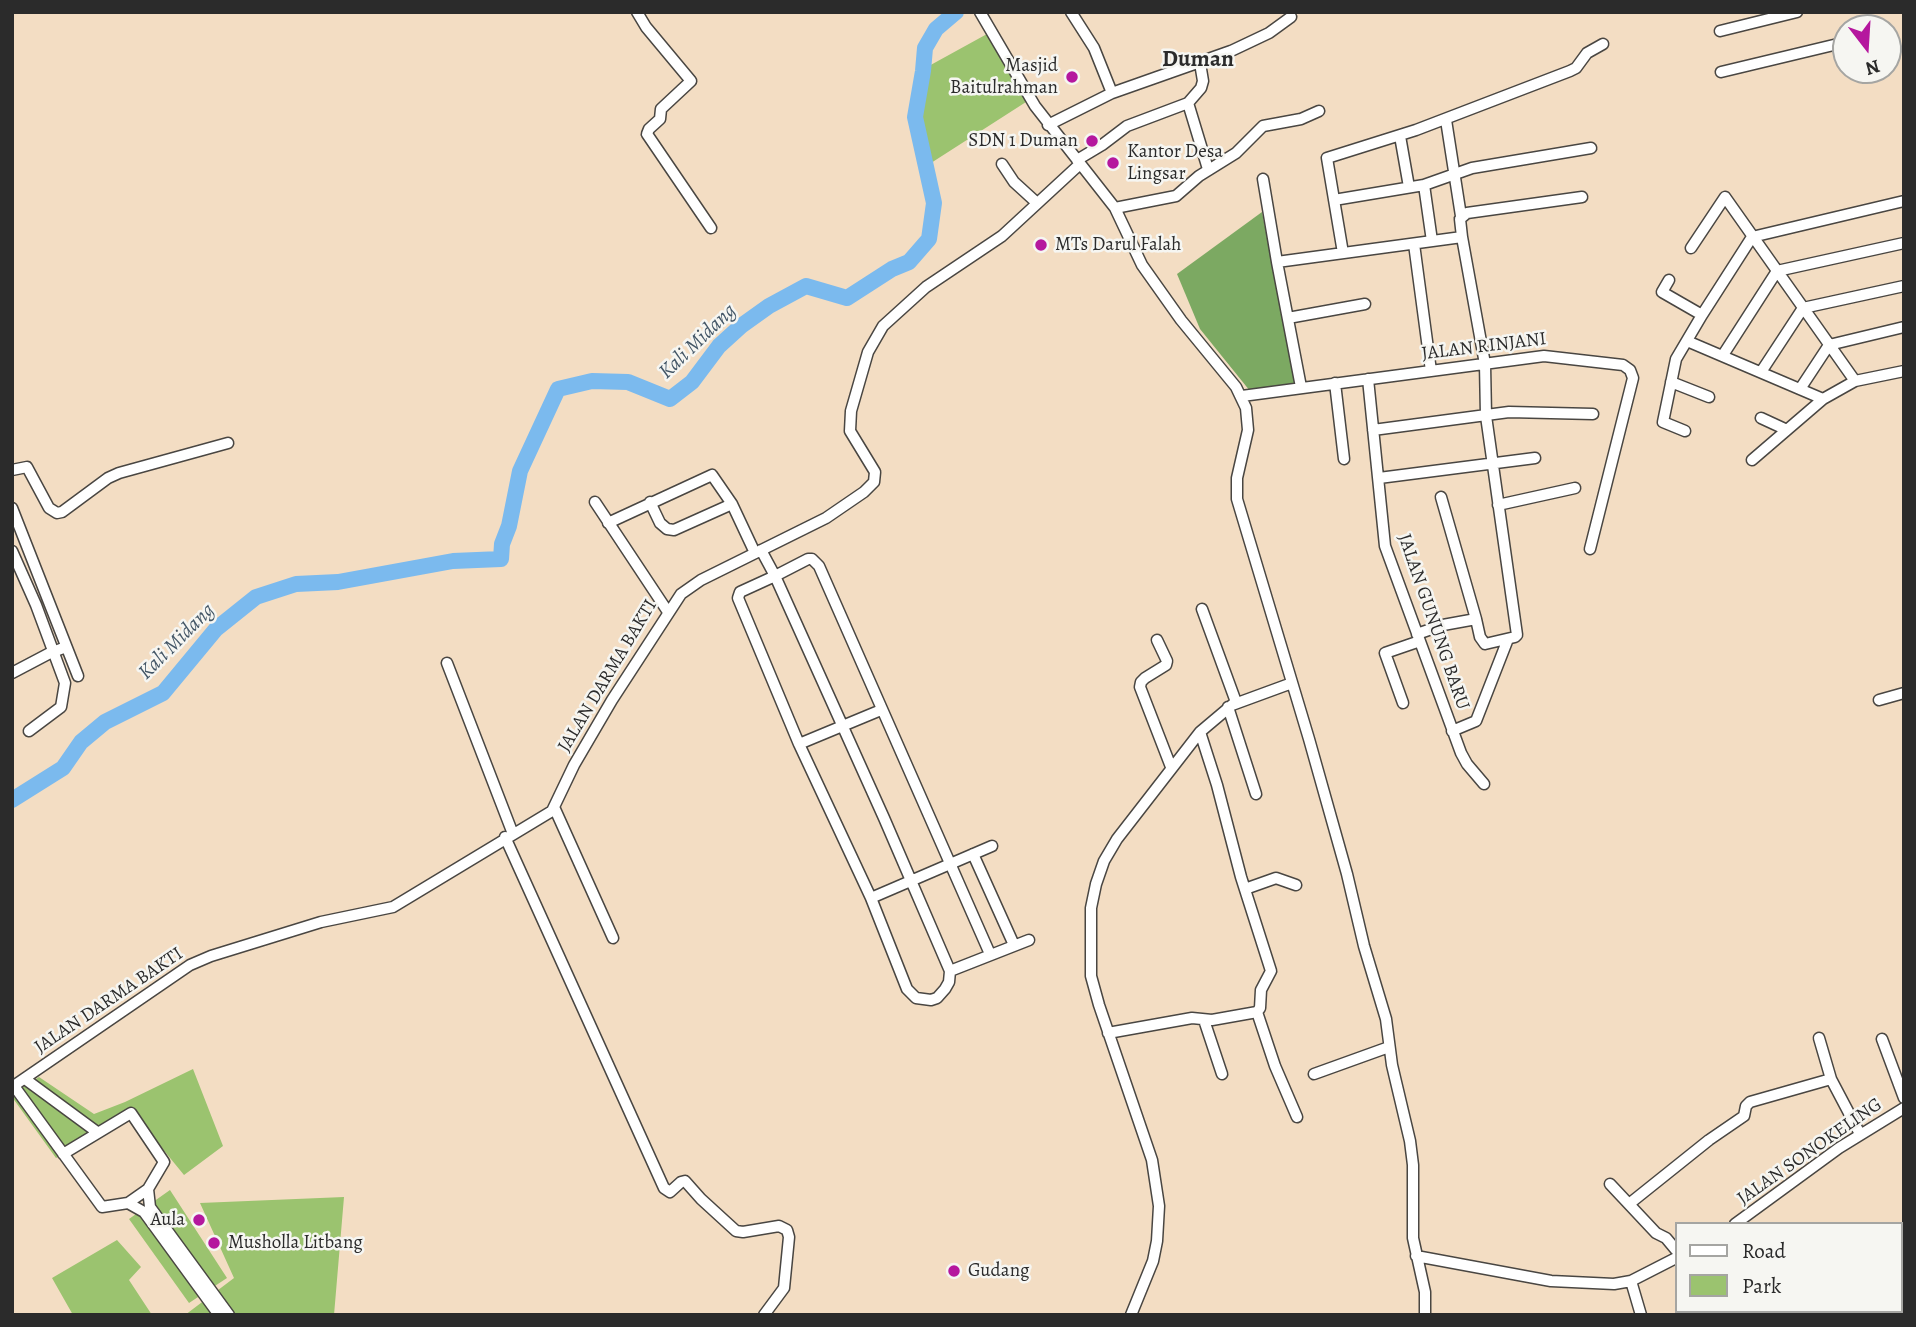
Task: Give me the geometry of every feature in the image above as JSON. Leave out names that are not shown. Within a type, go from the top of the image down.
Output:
[{"type":"street","points":[[637,12],[646,27],[691,81],[661,109],[661,117],[647,134],[710,228]]},
{"type":"street","points":[[980,12],[1016,78],[1048,125],[1115,208],[1142,265],[1242,396],[1248,430],[1237,478],[1237,499],[1347,874],[1364,946],[1386,1019],[1389,1047],[1410,1141],[1413,1164],[1412,1228],[1425,1292],[1425,1315]]},
{"type":"street","points":[[1071,12],[1094,48],[1112,93]]},
{"type":"street","points":[[1720,31],[1797,12]]},
{"type":"street","points":[[1048,125],[1112,93],[1199,63],[1269,33],[1291,17]]},
{"type":"street","points":[[1342,253],[1327,158],[1446,120],[1574,69],[1587,53],[1603,44]]},
{"type":"street","points":[[1721,72],[1832,45]]},
{"type":"street","points":[[1199,63],[1203,74],[1201,88],[1188,103],[1208,169]]},
{"type":"street","name":"JALAN DARMA BAKTI","points":[[13,1087],[190,965],[334,919],[393,907],[542,818],[554,807],[612,700],[677,597],[694,584],[838,511],[874,482],[874,472],[850,431],[851,411],[869,352],[887,321],[914,298],[1002,236],[1079,162],[1127,126],[1188,103]]},
{"type":"street","points":[[1115,208],[1137,202],[1171,199],[1208,169],[1237,153],[1263,126],[1301,119],[1319,111]]},
{"type":"street","points":[[1441,497],[1480,637],[1485,644],[1515,637],[1518,632],[1486,416],[1485,364],[1462,237],[1456,172],[1446,120]]},
{"type":"street","points":[[1400,136],[1409,187]]},
{"type":"street","points":[[1334,200],[1424,185],[1456,172],[1591,148]]},
{"type":"street","points":[[1002,164],[1014,181],[1037,203]]},
{"type":"street","points":[[1263,179],[1301,387]]},
{"type":"street","points":[[1424,185],[1432,241]]},
{"type":"street","points":[[1461,216],[1582,197]]},
{"type":"street","points":[[1691,248],[1725,197],[1855,382]]},
{"type":"street","points":[[1685,431],[1663,422],[1676,359],[1752,237],[1904,201]]},
{"type":"street","points":[[1277,262],[1462,237]]},
{"type":"street","points":[[1723,355],[1777,271],[1904,243]]},
{"type":"street","points":[[1413,244],[1431,371]]},
{"type":"street","points":[[1669,280],[1662,292],[1702,315]]},
{"type":"street","points":[[1761,372],[1803,308],[1904,285]]},
{"type":"street","points":[[1288,318],[1365,304]]},
{"type":"street","points":[[1800,389],[1829,345],[1904,327]]},
{"type":"street","points":[[1687,341],[1823,399]]},
{"type":"street","name":"JALAN RINJANI","points":[[1242,396],[1554,356],[1623,365],[1630,370],[1633,378],[1590,549]]},
{"type":"street","points":[[1752,460],[1823,399],[1855,382],[1904,371]]},
{"type":"street","name":"JALAN GUNUNG BARU","points":[[1368,379],[1385,546],[1464,759],[1484,784]]},
{"type":"street","points":[[1671,382],[1709,397]]},
{"type":"street","points":[[1335,383],[1344,459]]},
{"type":"street","points":[[1373,430],[1509,412],[1593,414]]},
{"type":"street","points":[[1761,418],[1787,430]]},
{"type":"street","points":[[12,470],[27,467],[49,508],[57,513],[119,473],[228,443]]},
{"type":"street","points":[[1379,478],[1535,458]]},
{"type":"street","points":[[608,523],[712,475],[775,576],[950,971],[948,982],[937,998],[925,1001],[912,995],[904,980],[872,898],[799,744],[738,598],[740,592],[775,576],[808,559],[816,561],[990,954]]},
{"type":"street","points":[[1499,505],[1575,488]]},
{"type":"street","points":[[595,502],[668,612]]},
{"type":"street","points":[[650,502],[660,523],[667,529],[674,530],[732,504]]},
{"type":"street","points":[[12,508],[78,676]]},
{"type":"street","points":[[12,551],[64,678],[63,702],[57,712],[29,731]]},
{"type":"street","points":[[1202,609],[1256,794]]},
{"type":"street","points":[[1402,703],[1385,653],[1443,625],[1476,619]]},
{"type":"street","points":[[1452,730],[1476,721],[1508,639]]},
{"type":"street","points":[[1157,640],[1166,665],[1145,678],[1140,687],[1171,766]]},
{"type":"street","points":[[12,673],[66,647]]},
{"type":"street","points":[[447,663],[509,836],[664,1188],[670,1192],[685,1181],[736,1231],[779,1226],[787,1230],[789,1237],[784,1288],[764,1315]]},
{"type":"street","points":[[1130,1315],[1153,1261],[1159,1206],[1152,1160],[1091,976],[1090,908],[1100,870],[1110,849],[1171,766],[1200,732],[1232,705],[1292,683]]},
{"type":"street","points":[[1879,701],[1904,693]]},
{"type":"street","points":[[799,744],[881,710]]},
{"type":"street","points":[[1200,732],[1270,971],[1261,990],[1260,1008],[1257,1012],[1275,1066],[1297,1117]]},
{"type":"street","points":[[554,807],[613,939]]},
{"type":"street","points":[[872,898],[992,846]]},
{"type":"street","points":[[973,854],[1014,945]]},
{"type":"street","points":[[1245,889],[1276,878],[1296,885]]},
{"type":"street","points":[[950,971],[1029,940]]},
{"type":"street","points":[[1108,1033],[1192,1018],[1204,1020],[1257,1012]]},
{"type":"street","points":[[1204,1020],[1222,1074]]},
{"type":"street","points":[[1819,1038],[1831,1079],[1860,1134]]},
{"type":"street","points":[[1882,1039],[1904,1098]]},
{"type":"street","points":[[1314,1074],[1389,1047]]},
{"type":"street","points":[[25,1079],[97,1132]]},
{"type":"street","points":[[1629,1204],[1709,1140],[1744,1116],[1746,1105],[1750,1102],[1831,1079]]},
{"type":"street","points":[[13,1087],[102,1207],[128,1203],[148,1189],[164,1162],[134,1115],[128,1113],[63,1154]]},
{"type":"street","name":"JALAN SONOKELING","points":[[1738,1222],[1860,1134],[1904,1108]]},
{"type":"street","points":[[1610,1184],[1656,1233],[1666,1238],[1674,1248]]},
{"type":"street","points":[[147,1209],[148,1189]]},
{"type":"street","points":[[128,1203],[147,1209],[209,1294],[229,1315]]},
{"type":"street","points":[[1419,1257],[1551,1281],[1614,1284],[1631,1281],[1674,1259]]},
{"type":"street","points":[[1631,1281],[1641,1315]]},
{"type":"street","points":[[209,1294],[219,1315]]},
{"type":"green space","points":[[987,34],[1026,102],[931,163],[919,115],[927,67]]},
{"type":"green space","points":[[1262,212],[1296,387],[1250,391],[1200,329],[1177,274]]},
{"type":"green space","points":[[193,1069],[223,1146],[184,1175],[130,1109],[131,1113],[56,1158],[12,1097],[12,1094],[39,1077],[94,1114]]},
{"type":"green space","points":[[170,1190],[227,1278],[189,1303],[129,1219]]},
{"type":"green space","points":[[344,1197],[334,1315],[185,1315],[234,1278],[200,1203]]},
{"type":"green space","points":[[117,1240],[141,1267],[129,1280],[152,1315],[73,1315],[52,1278]]},
{"type":"waterway","name":"Kali Midang","points":[[12,800],[63,768],[81,742],[105,722],[163,693],[216,629],[256,597],[296,584],[338,582],[453,561],[501,559],[502,544],[509,526],[520,471],[558,389],[592,381],[628,382],[670,399],[692,382],[719,346],[769,306],[806,286],[847,298],[892,269],[909,262],[929,239],[934,203],[915,117],[925,48],[936,29],[956,12]]},
{"type":"place","name":"Masjid Baitulrahman","points":[[1072,77]]},
{"type":"place","name":"SDN 1 Duman","points":[[1092,141]]},
{"type":"place","name":"Kantor Desa Lingsar","points":[[1113,163]]},
{"type":"place","name":"MTs Darul Falah","points":[[1041,245]]},
{"type":"place","name":"Aula","points":[[199,1220]]},
{"type":"place","name":"Musholla Litbang","points":[[214,1243]]},
{"type":"place","name":"Gudang","points":[[954,1271]]},
{"type":"district","name":"Duman","points":[[1198,60]]}]
